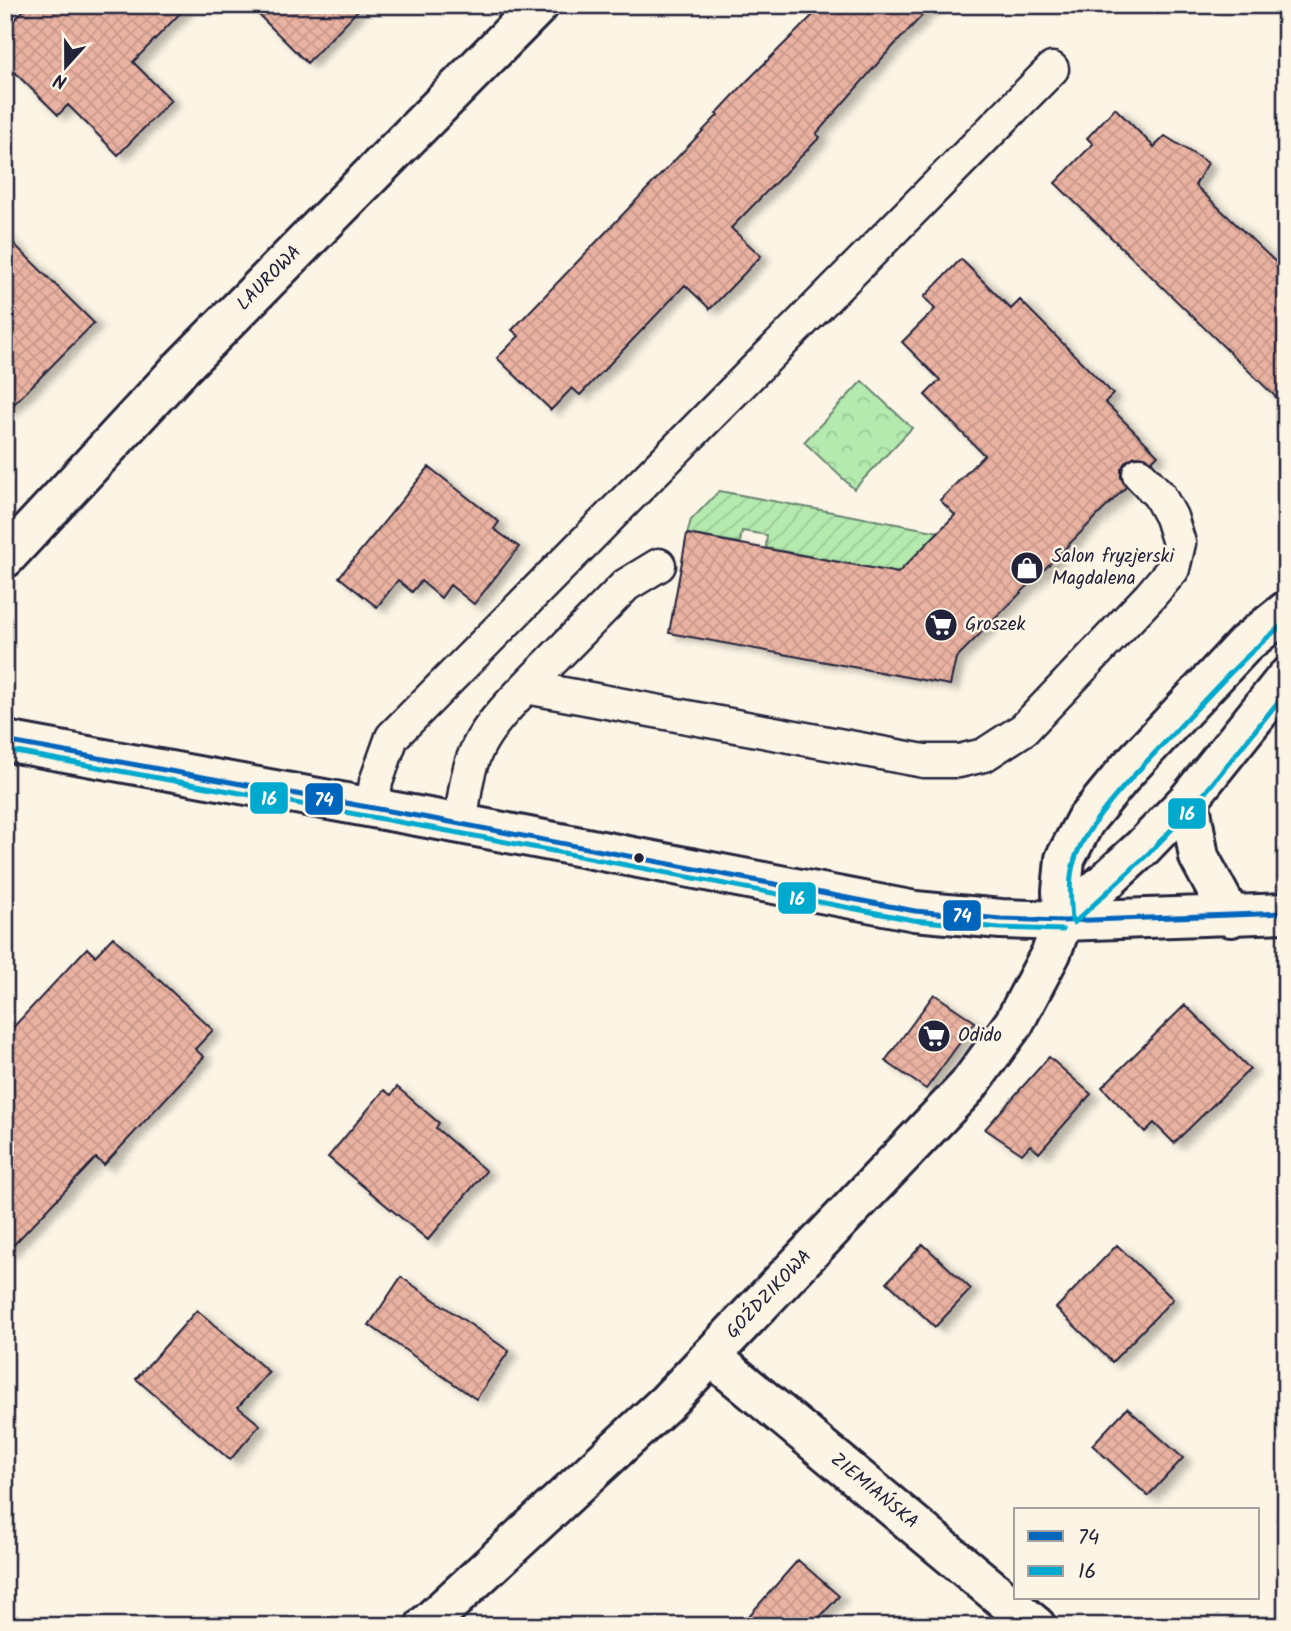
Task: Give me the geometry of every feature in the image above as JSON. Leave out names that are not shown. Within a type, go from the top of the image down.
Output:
[{"type":"street","name":"LAUROWA","points":[[5,558],[181,368],[539,5]]},
{"type":"street","points":[[1063,921],[1065,859],[1084,821],[1127,770],[1245,644],[1286,611]]},
{"type":"street","points":[[1063,921],[1143,848],[1189,799],[1286,678]]},
{"type":"street","points":[[5,741],[461,824],[915,911],[1002,919],[1063,921],[1286,913]]},
{"type":"street","points":[[1189,799],[1199,857],[1231,916]]},
{"type":"street","name":"GOŹDZIKOWA","points":[[425,1626],[666,1403],[968,1086],[1014,1023],[1051,953],[1063,921]]},
{"type":"street","name":"ZIEMIAŃSKA","points":[[711,1356],[1036,1626]]},
{"type":"lane","points":[[372,808],[376,782],[392,737],[1052,69]]},
{"type":"lane","points":[[526,687],[923,761],[959,761],[984,755],[1024,729],[1173,569],[1179,543],[1171,517],[1159,495],[1139,474]]},
{"type":"lane","points":[[461,824],[467,770],[477,745],[492,722],[626,585],[659,565]]},
{"type":"green space","points":[[862,381],[912,428],[854,489],[804,442]]},
{"type":"green space","points":[[719,491],[939,532],[898,573],[766,548],[767,535],[742,531],[740,543],[687,534],[691,520]]},
{"type":"building","points":[[29,5],[188,5],[133,62],[171,100],[118,155],[68,105],[58,115],[5,63],[5,29]]},
{"type":"building","points":[[249,5],[363,5],[307,63]]},
{"type":"building","points":[[823,5],[932,5],[816,134],[820,137],[731,228],[761,256],[710,309],[685,285],[580,395],[572,388],[551,410],[497,358],[519,336],[512,330],[718,115],[716,114],[746,82]]},
{"type":"building","points":[[1115,108],[1154,147],[1165,136],[1208,163],[1195,185],[1286,272],[1286,407],[1055,183],[1093,144],[1087,138]]},
{"type":"building","points":[[5,235],[94,323],[5,413]]},
{"type":"building","points":[[961,259],[1011,309],[1020,300],[1113,394],[1105,402],[1158,455],[1152,461],[1135,456],[1126,461],[1121,469],[1121,478],[1126,487],[956,658],[950,685],[669,633],[687,534],[898,573],[955,515],[940,500],[984,455],[925,395],[940,380],[902,342],[935,309],[924,297]]},
{"type":"building","points":[[429,467],[499,522],[494,529],[519,547],[474,604],[450,585],[441,598],[421,581],[412,592],[398,580],[377,607],[339,577]]},
{"type":"building","points":[[113,937],[213,1030],[195,1049],[204,1057],[104,1165],[96,1158],[5,1254],[5,1036],[87,948],[95,956]]},
{"type":"building","name":"Odido","points":[[934,994],[975,1022],[926,1089],[885,1061]]},
{"type":"building","points":[[1185,1005],[1250,1069],[1174,1143],[1154,1123],[1145,1132],[1102,1087]]},
{"type":"building","points":[[1049,1057],[1091,1094],[1039,1153],[1030,1145],[1022,1154],[985,1129]]},
{"type":"building","points":[[397,1087],[439,1123],[436,1128],[486,1171],[428,1240],[328,1157],[384,1090],[391,1095]]},
{"type":"building","points":[[923,1244],[971,1289],[935,1327],[887,1282]]},
{"type":"building","points":[[1117,1245],[1173,1299],[1112,1362],[1056,1308]]},
{"type":"building","points":[[401,1277],[509,1351],[476,1399],[369,1325]]},
{"type":"building","points":[[197,1310],[269,1372],[238,1407],[260,1425],[230,1460],[136,1379]]},
{"type":"building","points":[[1127,1408],[1183,1458],[1148,1496],[1092,1445]]},
{"type":"building","points":[[798,1560],[839,1596],[812,1626],[740,1626]]},
{"type":"transit line","name":"16","points":[[1072,921],[1072,869],[1080,847],[1101,814],[1225,679],[1254,649],[1286,622]]},
{"type":"transit line","name":"16","points":[[1074,923],[1149,853],[1195,805],[1286,692]]},
{"type":"transit line","name":"74","points":[[5,741],[461,824],[915,911],[1001,919],[1063,921],[1286,913]]},
{"type":"transit line","name":"16","points":[[5,750],[913,920],[1000,928],[1063,930]]},
{"type":"place","name":"Salon fryzjerski Magdalena","points":[[1027,568]]},
{"type":"place","name":"Groszek","points":[[941,625]]},
{"type":"place","name":"Odido","points":[[934,1036]]}]
